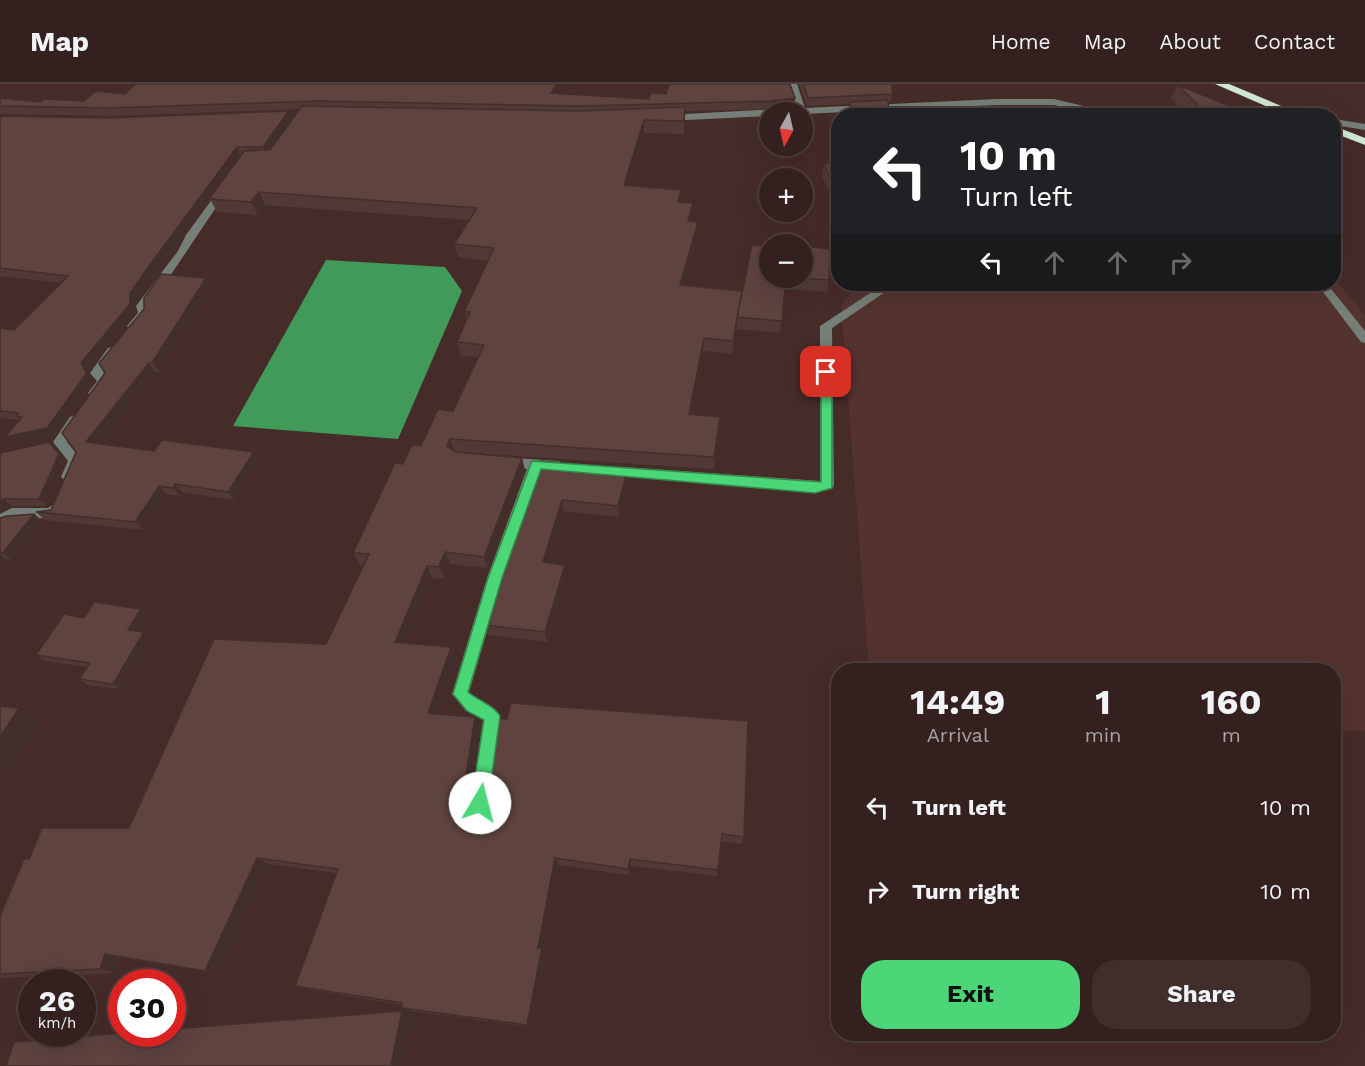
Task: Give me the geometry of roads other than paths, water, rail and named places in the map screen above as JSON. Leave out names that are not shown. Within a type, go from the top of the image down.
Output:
[{"type":"highway","points":[[1220,84],[1280,108]]},
{"type":"highway","points":[[1341,132],[1365,141]]},
{"type":"street","points":[[793,84],[799,102]]},
{"type":"street","points":[[886,108],[1054,102],[1083,108]]},
{"type":"street","points":[[813,111],[831,110]]},
{"type":"street","points":[[657,118],[759,113]]},
{"type":"street","points":[[1341,124],[1365,127]]},
{"type":"street","points":[[0,520],[12,514],[53,513],[75,460],[55,443],[104,380],[96,373],[144,313],[142,306],[183,252],[191,235],[232,178]]},
{"type":"street","points":[[598,470],[804,488],[827,485],[826,326],[880,291]]},
{"type":"street","points":[[1327,291],[1365,339]]},
{"type":"street","points":[[493,461],[576,468]]},
{"type":"street","points":[[480,803],[492,716],[472,706],[460,694],[495,578],[536,464]]}]
